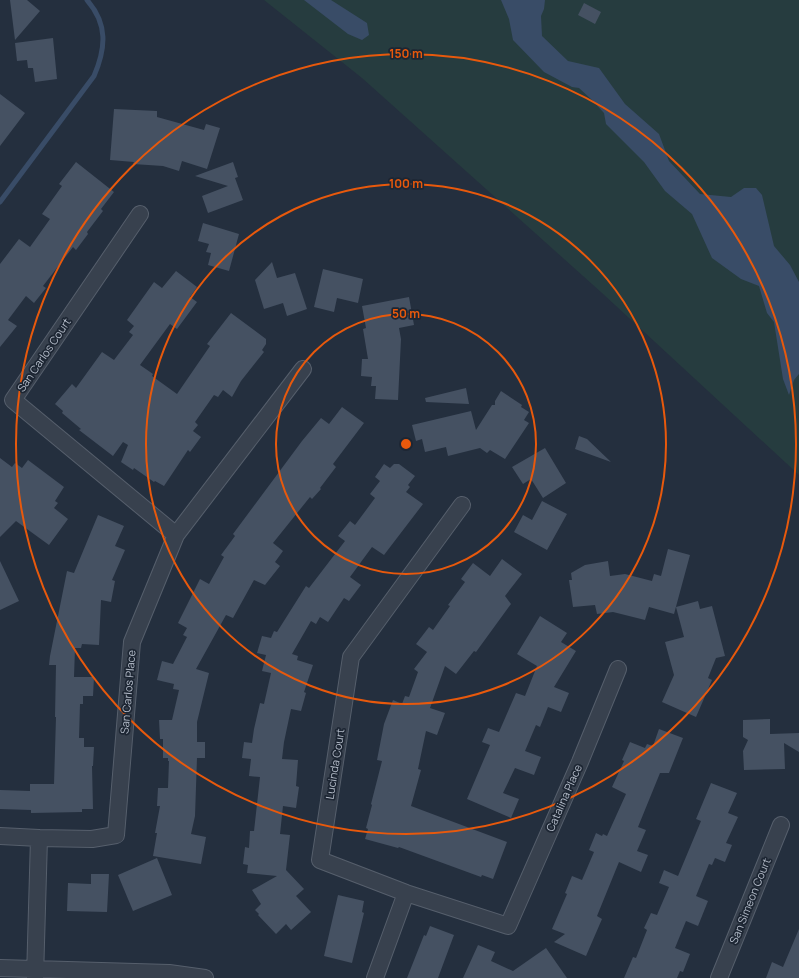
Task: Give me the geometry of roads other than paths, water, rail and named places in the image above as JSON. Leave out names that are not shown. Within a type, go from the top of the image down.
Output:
[{"type":"street","name":"San Carlos Court","points":[[140,214],[13,400],[176,535]]},
{"type":"street","name":"San Carlos Place","points":[[39,838],[92,839],[116,835],[132,642],[176,535],[303,369]]},
{"type":"street","name":"Lucinda Court","points":[[462,505],[351,657],[320,860],[406,893],[508,926]]},
{"type":"street","name":"Catalina Place","points":[[508,926],[580,762],[618,669]]},
{"type":"street","name":"San Simeon Court","points":[[720,978],[781,825]]},
{"type":"street","points":[[0,836],[39,838],[35,974]]},
{"type":"street","points":[[375,978],[406,893]]},
{"type":"street","points":[[0,968],[35,974],[169,973],[205,978]]},
{"type":"water","points":[[304,0],[331,0],[367,23],[369,35],[362,40],[348,34]]},
{"type":"water","points":[[501,0],[545,0],[544,9],[541,16],[542,36],[568,61],[599,68],[625,104],[659,134],[669,161],[700,194],[731,197],[744,188],[756,188],[762,195],[774,246],[790,265],[799,282],[799,374],[794,380],[789,395],[783,379],[774,322],[767,313],[759,286],[741,279],[712,258],[692,214],[665,191],[644,162],[606,124],[604,113],[592,100],[579,88],[572,87],[544,72],[513,40],[509,19]]},
{"type":"waterway","points":[[0,202],[94,76],[101,56],[103,36],[99,18],[87,0]]}]
